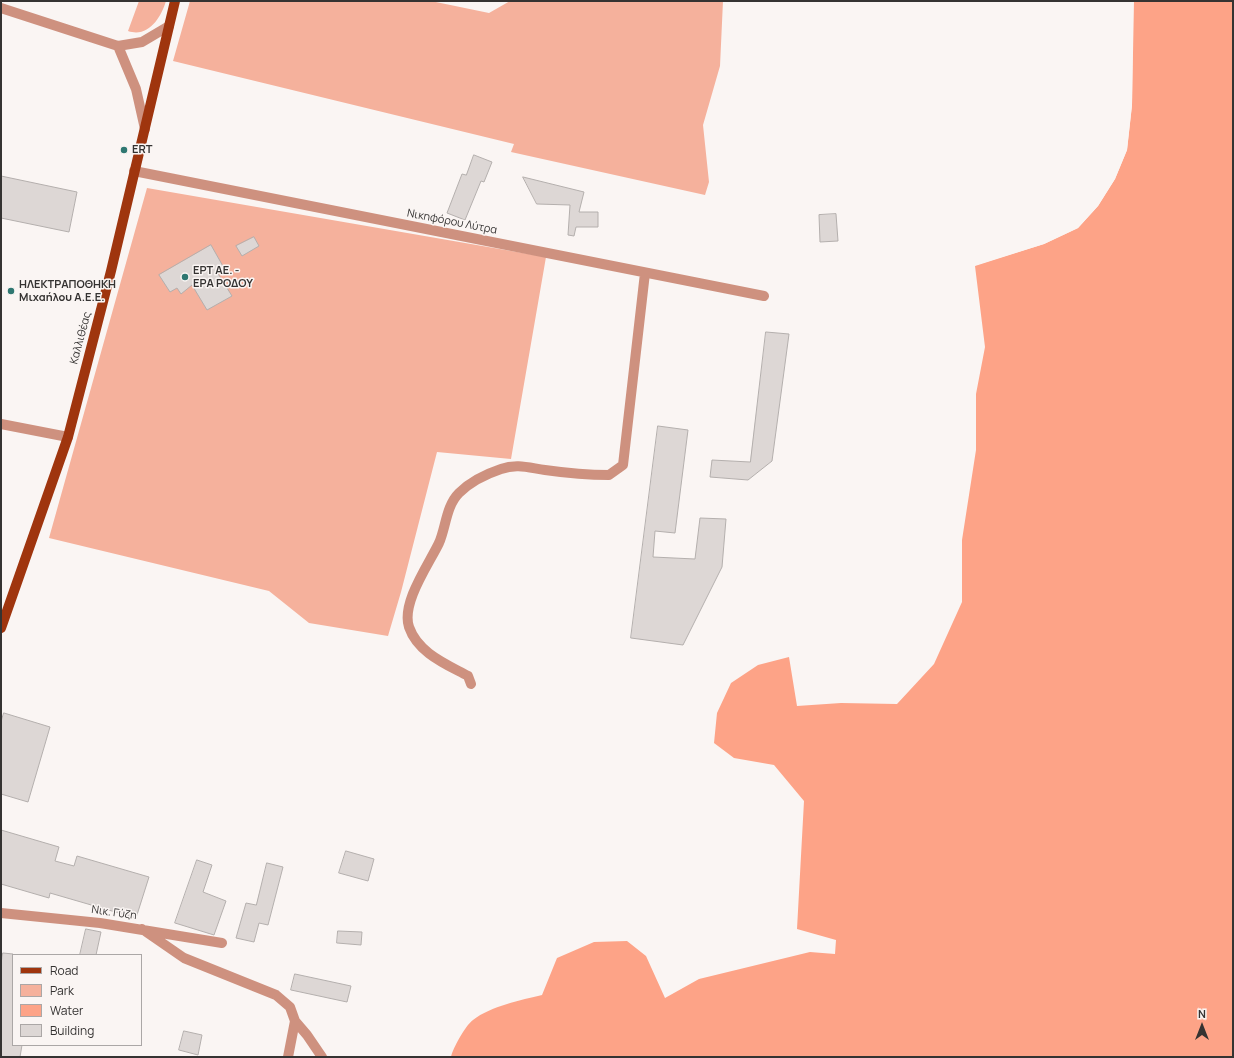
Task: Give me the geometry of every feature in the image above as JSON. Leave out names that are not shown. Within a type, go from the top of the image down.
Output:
[{"type":"main road","name":"Καλλιθέας","points":[[1,628],[68,437],[111,271],[175,1]]},
{"type":"street","points":[[1,8],[118,46],[142,42],[169,26]]},
{"type":"street","points":[[118,46],[136,89],[144,129]]},
{"type":"street","name":"Νικηφόρου Λύτρα","points":[[134,172],[764,296]]},
{"type":"street","points":[[471,684],[468,676],[430,655],[415,638],[409,626],[409,607],[419,581],[439,542],[445,519],[458,494],[478,478],[502,468],[524,465],[544,470],[609,475],[622,465],[645,273]]},
{"type":"street","points":[[1,424],[68,437]]},
{"type":"street","name":"Νικ. Γύζη","points":[[1,913],[100,923],[222,943]]},
{"type":"street","points":[[142,930],[184,958],[276,995],[290,1007],[295,1021],[307,1035],[322,1057]]},
{"type":"street","points":[[288,1057],[295,1021]]},
{"type":"green space","points":[[139,1],[166,1],[161,14],[153,25],[142,32],[128,31]]},
{"type":"green space","points":[[190,1],[431,1],[489,13],[510,1],[723,1],[720,66],[703,125],[709,182],[705,195],[511,152],[514,144],[173,61]]},
{"type":"green space","points":[[147,188],[546,257],[511,459],[437,452],[401,592],[388,636],[309,623],[269,591],[49,538]]},
{"type":"water","points":[[1133,1],[1233,1],[1233,1057],[451,1057],[460,1037],[466,1027],[473,1020],[497,1007],[542,995],[557,958],[594,942],[627,941],[646,956],[665,998],[699,979],[810,952],[835,954],[836,940],[797,929],[804,801],[774,765],[734,758],[714,743],[717,713],[731,683],[758,665],[789,657],[797,706],[841,703],[897,704],[934,664],[962,602],[962,540],[976,450],[976,394],[985,347],[975,266],[1044,244],[1078,228],[1098,206],[1115,179],[1127,150],[1132,105]]},
{"type":"pier","points":[[1131,1],[1134,1],[1132,105],[1127,150],[1115,179],[1098,206],[1078,228],[1044,244],[973,266],[975,264],[1043,242],[1077,226],[1096,205],[1113,178],[1125,149],[1130,105]]},
{"type":"building","points":[[474,155],[492,162],[484,182],[481,181],[465,220],[447,213],[462,174],[466,175]]},
{"type":"building","points":[[1,176],[77,192],[69,232],[1,218]]},
{"type":"building","points":[[523,177],[584,192],[579,212],[598,212],[598,227],[576,227],[574,236],[568,235],[570,205],[537,204]]},
{"type":"building","points":[[836,214],[838,241],[820,242],[819,215]]},
{"type":"building","points":[[254,237],[259,246],[242,256],[236,246]]},
{"type":"building","name":"ΕΡΤ ΑΕ. - ΕΡΑ ΡΟΔΟΥ","points":[[211,245],[224,268],[217,272],[232,296],[207,310],[192,285],[181,294],[177,288],[170,292],[159,275]]},
{"type":"building","points":[[766,332],[789,334],[772,461],[748,480],[710,477],[712,460],[750,462]]},
{"type":"building","points":[[658,426],[688,430],[675,533],[655,531],[653,557],[695,559],[700,518],[726,519],[722,567],[683,645],[631,638]]},
{"type":"building","points":[[4,713],[50,727],[28,802],[1,794],[1,722]]},
{"type":"building","points":[[1,830],[59,847],[55,861],[74,866],[77,856],[149,877],[136,918],[50,893],[49,898],[1,884]]},
{"type":"building","points":[[346,851],[374,859],[368,881],[339,873]]},
{"type":"building","points":[[197,860],[212,865],[203,892],[226,901],[214,935],[175,923]]},
{"type":"building","points":[[267,863],[283,867],[268,925],[259,923],[254,942],[236,938],[246,903],[256,905]]},
{"type":"building","points":[[86,929],[101,932],[96,954],[80,954]]},
{"type":"building","points":[[338,931],[362,932],[361,945],[337,943]]},
{"type":"building","points":[[3,953],[13,954],[12,1046],[22,1046],[20,1057],[1,1057],[1,964]]},
{"type":"building","points":[[295,974],[351,986],[347,1002],[291,990]]},
{"type":"building","points":[[184,1031],[202,1035],[198,1055],[179,1050]]},
{"type":"place","name":"ERT","points":[[124,150]]},
{"type":"place","name":"ΕΡΤ ΑΕ. - ΕΡΑ ΡΟΔΟΥ","points":[[185,277]]},
{"type":"place","name":"ΗΛΕΚΤΡΑΠΟΘΗΚΗ Μιχαήλου Α.Ε.Ε.","points":[[11,291]]}]
